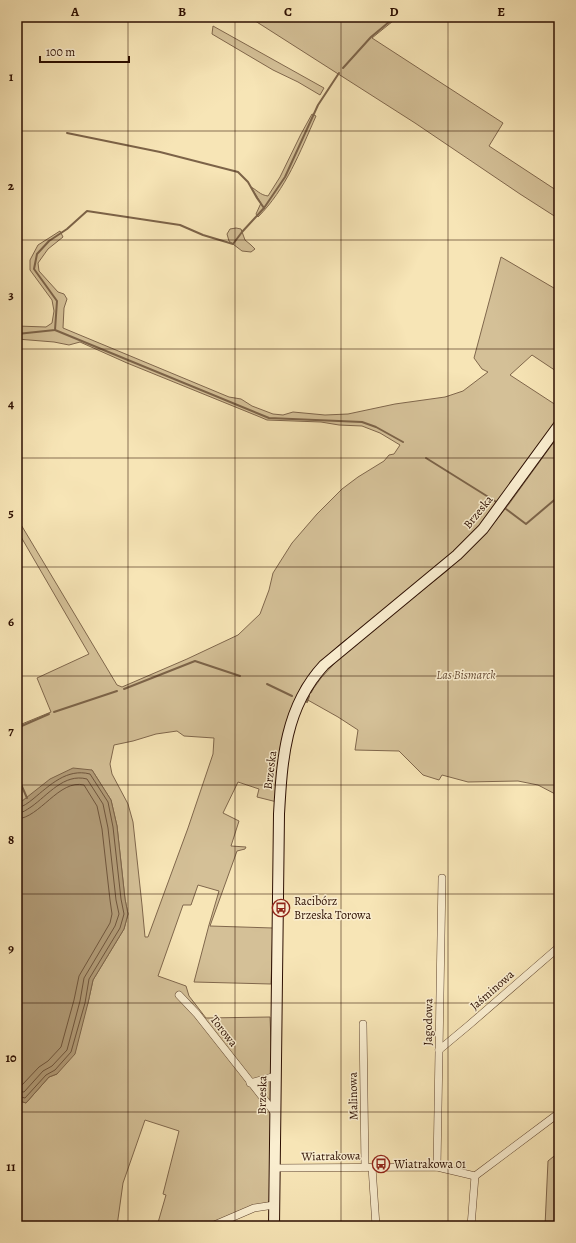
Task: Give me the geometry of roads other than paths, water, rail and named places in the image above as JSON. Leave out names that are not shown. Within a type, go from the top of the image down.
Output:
[{"type":"street","name":"Brzeska","points":[[274,1226],[278,814],[285,749],[298,703],[308,685],[324,665],[457,555],[483,529],[559,425]]},
{"type":"street","name":"Jagodowa","points":[[437,1167],[442,878]]},
{"type":"street","name":"Jaśminowa","points":[[439,1050],[559,946]]},
{"type":"street","name":"Torowa","points":[[179,996],[197,1014],[275,1113]]},
{"type":"street","name":"Malinowa","points":[[363,1024],[369,1167],[376,1226]]},
{"type":"street","points":[[250,1083],[276,1076]]},
{"type":"street","points":[[471,1226],[475,1176],[559,1113]]},
{"type":"street","name":"Wiatrakowa","points":[[274,1168],[437,1167],[475,1176]]},
{"type":"street","points":[[212,1226],[254,1208],[274,1205]]},
{"type":"water","points":[[73,768],[92,770],[111,800],[117,826],[128,914],[124,929],[93,980],[75,1054],[57,1074],[49,1077],[26,1103],[17,1100],[17,805],[50,779]]},
{"type":"waterway","points":[[343,68],[371,37],[395,17]]},
{"type":"waterway","points":[[67,133],[160,152],[238,172],[248,182],[264,208],[285,177],[318,105],[339,73]]},
{"type":"waterway","points":[[17,334],[55,330],[57,301],[34,269],[37,254],[49,241],[67,229],[87,211],[180,225],[203,235],[233,244],[264,208]]},
{"type":"waterway","points":[[55,330],[269,418],[362,422],[376,427],[403,442]]},
{"type":"waterway","points":[[426,458],[498,503]]},
{"type":"waterway","points":[[506,509],[526,524],[559,496]]},
{"type":"waterway","points":[[124,689],[195,661],[240,676]]},
{"type":"waterway","points":[[267,684],[292,696]]},
{"type":"waterway","points":[[311,692],[313,688]]},
{"type":"waterway","points":[[54,712],[117,691]]},
{"type":"waterway","points":[[307,702],[309,696]]},
{"type":"waterway","points":[[17,728],[49,714]]},
{"type":"waterway","points":[[17,775],[27,798]]},
{"type":"place","name":"Racibórz Brzeska Torowa","points":[[281,908]]},
{"type":"place","name":"Wiatrakowa 01","points":[[381,1164]]},
{"type":"park label","name":"Las Bismarck","points":[[466,675]]}]
